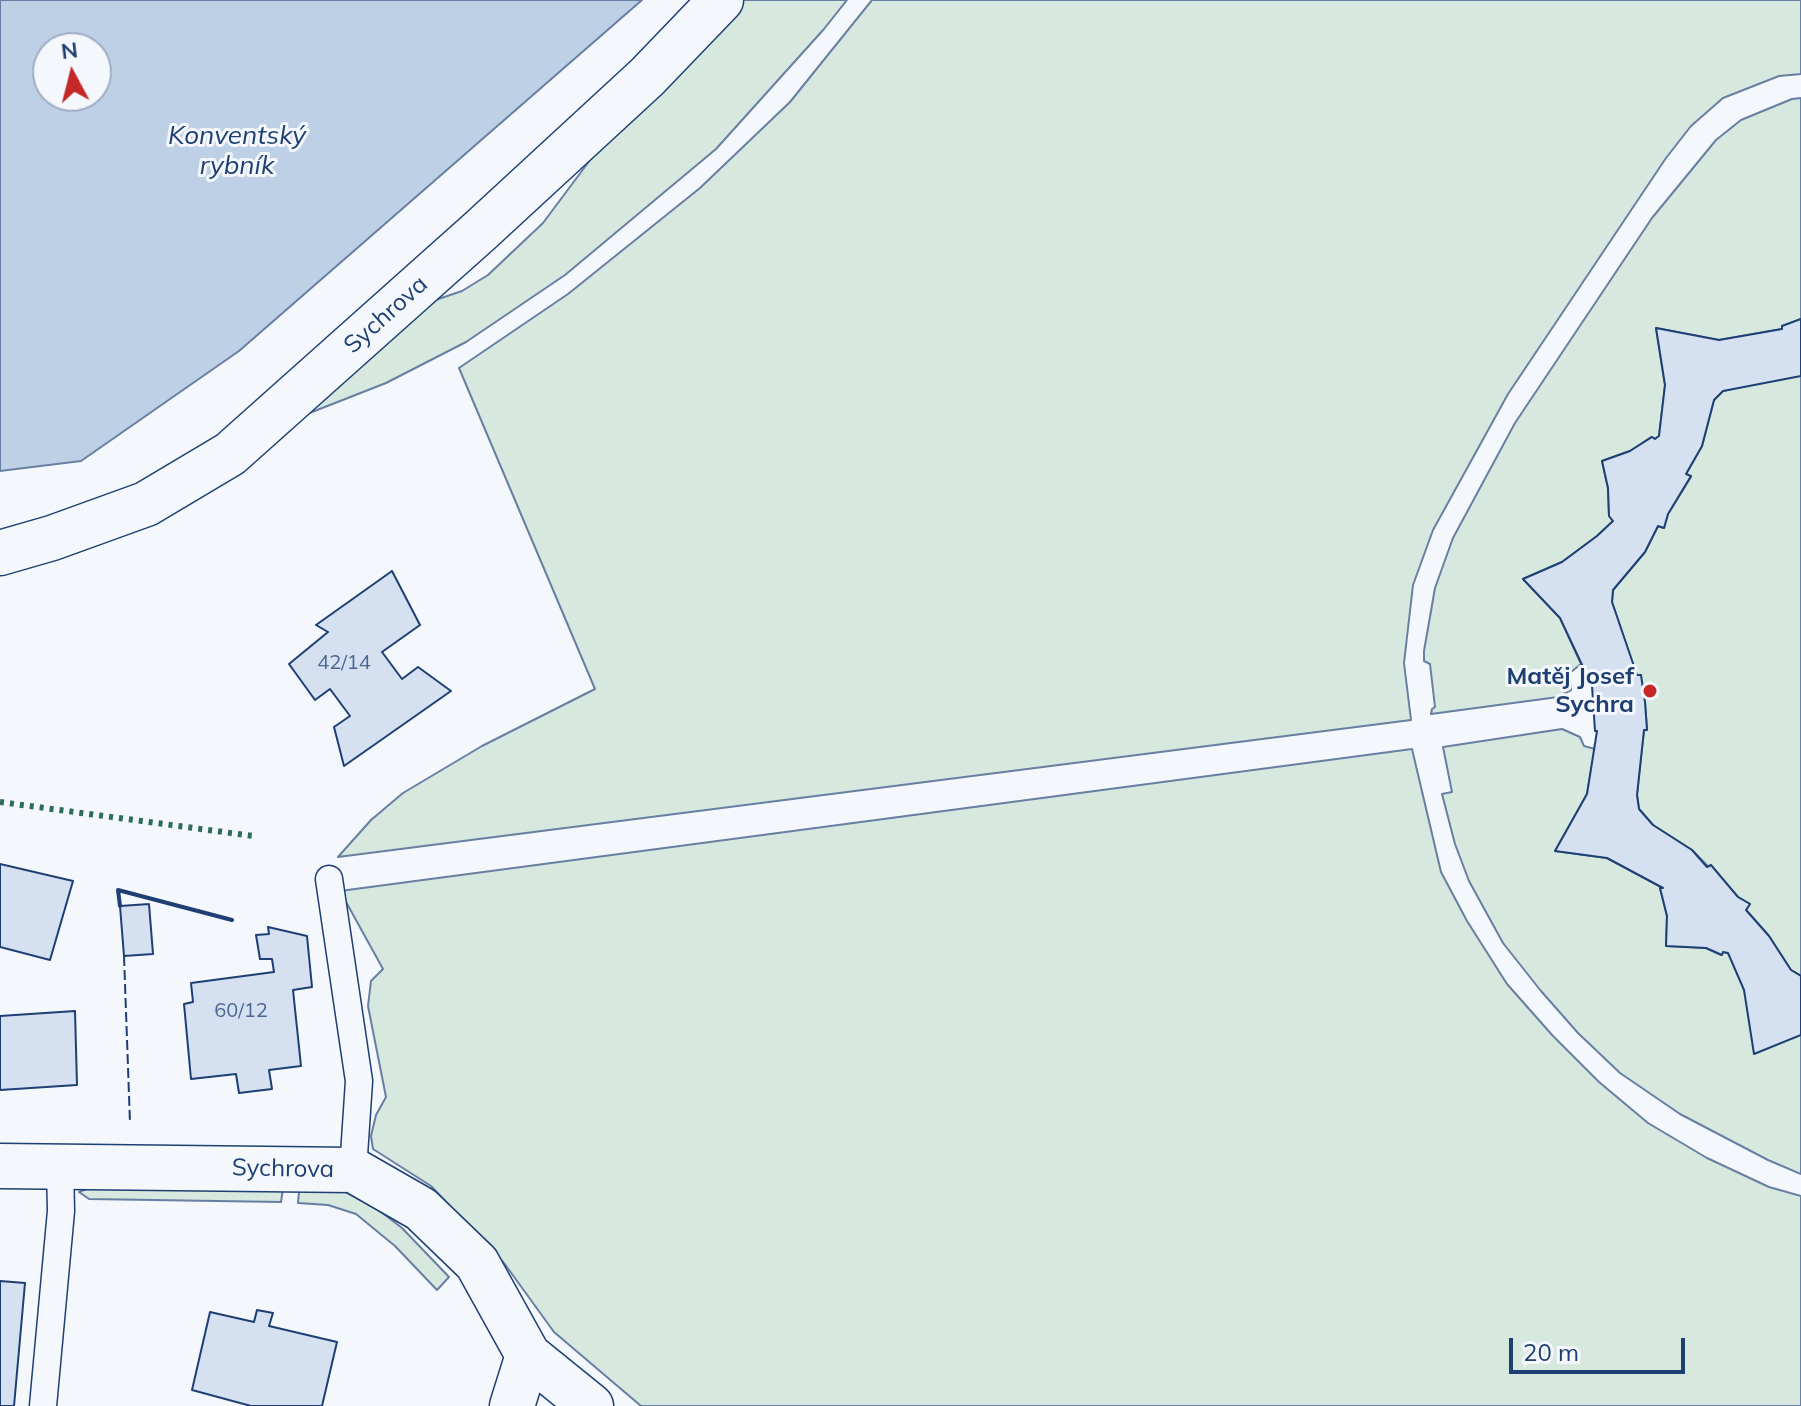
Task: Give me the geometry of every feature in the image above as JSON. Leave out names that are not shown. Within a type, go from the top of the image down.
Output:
[{"type":"street","name":"Sychrova","points":[[0,553],[146,504],[230,454],[625,98],[721,0]]},
{"type":"street","name":"Sychrova","points":[[0,1166],[353,1170],[421,1209],[477,1263],[528,1355]]},
{"type":"street","points":[[512,1406],[528,1355],[591,1406]]},
{"type":"lane","points":[[329,879],[359,1081],[353,1170]]},
{"type":"lane","points":[[43,1406],[61,1211],[60,1166]]},
{"type":"shaded area","points":[[741,0],[847,0],[716,149],[565,275],[466,342],[386,383],[284,423],[412,308],[462,291],[488,275],[543,223],[605,140]]},
{"type":"shaded area","points":[[872,0],[1801,0],[1801,74],[1779,76],[1723,98],[1691,126],[1666,158],[1508,394],[1433,530],[1413,585],[1404,663],[1411,720],[338,857],[371,820],[403,793],[482,746],[595,689],[459,368],[568,294],[700,188],[790,102]]},
{"type":"shaded area","points":[[1801,98],[1801,319],[1782,326],[1782,329],[1719,340],[1656,328],[1665,385],[1659,436],[1602,461],[1608,488],[1609,516],[1613,521],[1562,562],[1523,579],[1560,618],[1581,664],[1571,672],[1571,690],[1558,697],[1431,714],[1435,707],[1430,664],[1424,661],[1424,651],[1435,588],[1453,538],[1515,423],[1652,218],[1716,140],[1741,120]]},
{"type":"shaded area","points":[[1798,374],[1801,376],[1801,976],[1791,970],[1769,936],[1746,910],[1750,904],[1738,897],[1692,850],[1653,825],[1639,809],[1637,795],[1644,730],[1647,729],[1645,702],[1612,602],[1613,590],[1645,552],[1658,526],[1664,528],[1668,514],[1691,477],[1686,474],[1702,446],[1714,400],[1723,391]]},
{"type":"shaded area","points":[[1562,729],[1580,737],[1584,746],[1595,749],[1587,794],[1555,851],[1607,858],[1663,888],[1660,888],[1667,916],[1666,946],[1706,948],[1721,955],[1728,953],[1801,1035],[1801,1174],[1680,1114],[1620,1073],[1578,1033],[1503,943],[1469,881],[1455,844],[1442,794],[1452,792],[1443,747]]},
{"type":"shaded area","points":[[1412,749],[1441,872],[1467,921],[1507,984],[1599,1082],[1648,1123],[1707,1158],[1769,1187],[1801,1196],[1801,1406],[641,1406],[554,1332],[504,1263],[431,1186],[373,1149],[371,1136],[376,1115],[386,1097],[368,1006],[371,981],[383,969],[340,891]]},
{"type":"shaded area","points":[[300,1181],[338,1188],[376,1208],[402,1228],[449,1277],[437,1290],[395,1246],[356,1214],[328,1205],[298,1203]]},
{"type":"shaded area","points":[[284,1182],[281,1202],[89,1199],[79,1192],[96,1185]]},
{"type":"water","name":"Konventský rybník","points":[[0,0],[642,0],[239,351],[81,461],[0,471]]},
{"type":"building","points":[[1801,319],[1801,376],[1723,391],[1714,400],[1702,446],[1686,474],[1691,476],[1668,514],[1664,528],[1658,526],[1645,552],[1613,590],[1612,602],[1637,675],[1641,675],[1645,702],[1647,730],[1644,730],[1637,795],[1639,809],[1653,825],[1692,850],[1707,867],[1711,865],[1738,897],[1750,904],[1746,910],[1769,936],[1791,970],[1801,976],[1801,1035],[1754,1054],[1744,990],[1728,953],[1723,952],[1722,955],[1706,948],[1666,946],[1667,916],[1660,888],[1663,888],[1607,858],[1555,851],[1587,794],[1597,731],[1592,686],[1560,618],[1523,579],[1562,562],[1613,521],[1609,516],[1608,488],[1602,461],[1659,436],[1665,385],[1656,328],[1719,340],[1782,329],[1782,326]]},
{"type":"building","points":[[392,571],[420,625],[382,652],[402,679],[418,667],[451,691],[344,766],[334,727],[350,716],[330,689],[315,700],[289,664],[328,632],[316,625]]},
{"type":"building","points":[[0,864],[73,881],[50,960],[0,947]]},
{"type":"building","points":[[149,904],[153,954],[124,956],[120,906]]},
{"type":"building","points":[[268,927],[307,936],[312,987],[293,990],[301,1066],[269,1070],[272,1089],[239,1093],[236,1074],[191,1079],[184,1004],[193,1002],[191,983],[274,972],[272,959],[260,959],[256,935],[269,934]]},
{"type":"building","points":[[75,1011],[77,1085],[0,1090],[0,1016]]},
{"type":"building","points":[[0,1281],[25,1283],[14,1406],[0,1406]]},
{"type":"building","points":[[257,1310],[273,1313],[269,1326],[337,1342],[322,1406],[251,1406],[192,1390],[210,1312],[254,1322]]},
{"type":"hedge","points":[[0,802],[253,836]]},
{"type":"fence","points":[[124,956],[130,1123]]},
{"type":"wall","points":[[120,906],[118,890],[232,920]]},
{"type":"place","name":"Matěj Josef Sychra","points":[[1650,691]]}]
